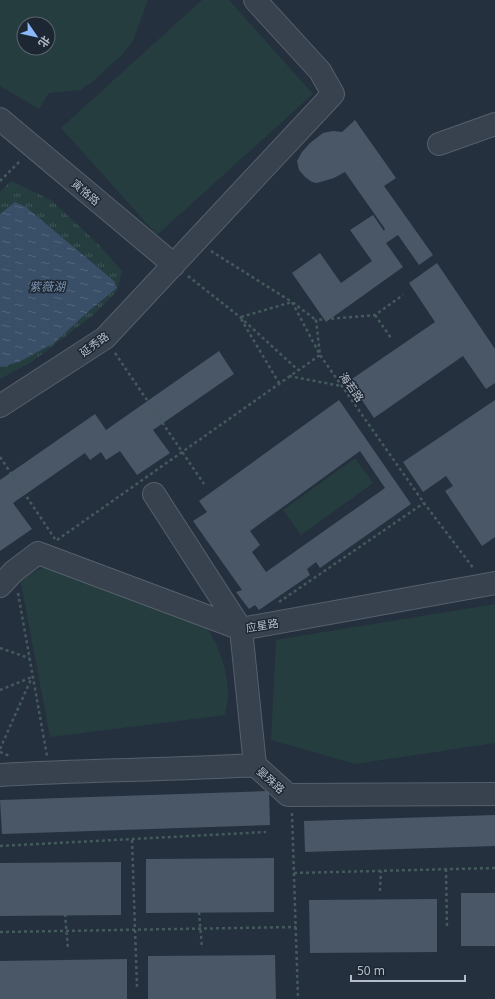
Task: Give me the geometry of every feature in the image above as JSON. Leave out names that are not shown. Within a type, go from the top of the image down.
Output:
[{"type":"street","name":"延秀路","points":[[0,406],[105,338],[333,94],[320,71],[255,0]]},
{"type":"street","name":"寅恪路","points":[[0,119],[174,264]]},
{"type":"street","points":[[439,144],[495,124]]},
{"type":"street","points":[[154,494],[241,629],[255,765]]},
{"type":"street","name":"应星路","points":[[7,578],[38,553],[241,629],[490,584]]},
{"type":"street","name":"晏殊路","points":[[0,775],[50,772],[190,769],[255,765],[288,795],[495,794]]},
{"type":"path","points":[[0,181],[33,148]]},
{"type":"path","name":"海若路","points":[[205,253],[211,251],[292,302],[320,354],[424,503],[490,584]]},
{"type":"path","points":[[174,264],[240,317],[298,370]]},
{"type":"path","points":[[240,317],[292,302],[316,320],[375,315],[403,295]]},
{"type":"path","points":[[375,315],[391,338]]},
{"type":"path","points":[[240,317],[279,383]]},
{"type":"path","points":[[0,457],[56,540],[320,354],[316,320]]},
{"type":"path","points":[[105,338],[204,484]]},
{"type":"path","points":[[288,376],[342,386]]},
{"type":"path","points":[[274,606],[424,503]]},
{"type":"path","points":[[7,578],[29,658],[50,772]]},
{"type":"path","points":[[0,648],[29,658]]},
{"type":"path","points":[[0,690],[33,677]]},
{"type":"path","points":[[0,749],[33,677]]},
{"type":"path","points":[[291,795],[298,999]]},
{"type":"path","points":[[0,846],[266,832]]},
{"type":"path","points":[[132,840],[137,986]]},
{"type":"path","points":[[294,874],[495,868]]},
{"type":"path","points":[[446,869],[447,928]]},
{"type":"path","points":[[380,891],[381,871]]},
{"type":"path","points":[[199,912],[202,948]]},
{"type":"path","points":[[65,914],[68,949]]},
{"type":"path","points":[[0,932],[296,926]]},
{"type":"green space","points":[[0,0],[148,0],[133,41],[122,55],[91,83],[80,90],[49,93],[39,109],[0,86]]},
{"type":"green space","points":[[202,0],[229,0],[313,94],[157,235],[61,128]]},
{"type":"green space","name":"紫薇湖","points":[[11,181],[51,200],[97,243],[122,271],[117,291],[93,315],[33,361],[0,379],[0,192]]},
{"type":"green space","points":[[355,458],[373,483],[301,535],[283,510]]},
{"type":"green space","points":[[59,567],[201,620],[212,636],[223,662],[228,693],[225,715],[50,737],[20,578],[42,568]]},
{"type":"green space","points":[[495,604],[495,743],[355,764],[271,740],[276,640]]},
{"type":"water","name":"紫薇湖","points":[[15,202],[26,207],[114,281],[117,288],[54,343],[19,362],[0,367],[0,214]]},
{"type":"building","points":[[355,120],[396,178],[384,186],[433,255],[419,265],[398,235],[386,243],[403,267],[326,322],[292,273],[320,253],[341,283],[372,261],[350,230],[373,215],[384,231],[385,229],[345,172],[334,178],[317,183],[312,182],[299,170],[297,161],[302,152],[310,143],[323,133],[333,131],[342,132]]},
{"type":"building","points":[[437,263],[495,349],[495,383],[486,389],[463,356],[374,418],[349,381],[435,322],[409,283]]},
{"type":"building","points":[[219,351],[234,374],[153,430],[170,453],[137,475],[120,451],[106,460],[101,452],[90,460],[85,453],[13,503],[32,529],[0,551],[0,480],[95,414],[106,430]]},
{"type":"building","points":[[339,400],[411,504],[320,568],[316,562],[307,569],[310,575],[259,610],[255,605],[249,609],[236,592],[242,590],[193,521],[207,512],[199,501]],"holes":[[[360,451],[385,488],[266,572],[252,552],[260,545],[250,531]]]},
{"type":"building","points":[[495,400],[495,537],[482,546],[445,491],[453,486],[446,476],[423,492],[403,462]]},
{"type":"building","points":[[269,791],[270,825],[2,834],[0,800]]},
{"type":"building","points":[[495,815],[495,846],[305,852],[304,821]]},
{"type":"building","points":[[274,858],[274,912],[146,913],[146,859]]},
{"type":"building","points":[[121,862],[121,915],[0,916],[0,863]]},
{"type":"building","points":[[461,893],[495,893],[495,946],[461,946]]},
{"type":"building","points":[[437,899],[437,952],[310,953],[309,900]]},
{"type":"building","points":[[275,955],[276,999],[148,999],[148,956]]},
{"type":"building","points":[[127,959],[127,999],[0,999],[0,961]]}]
